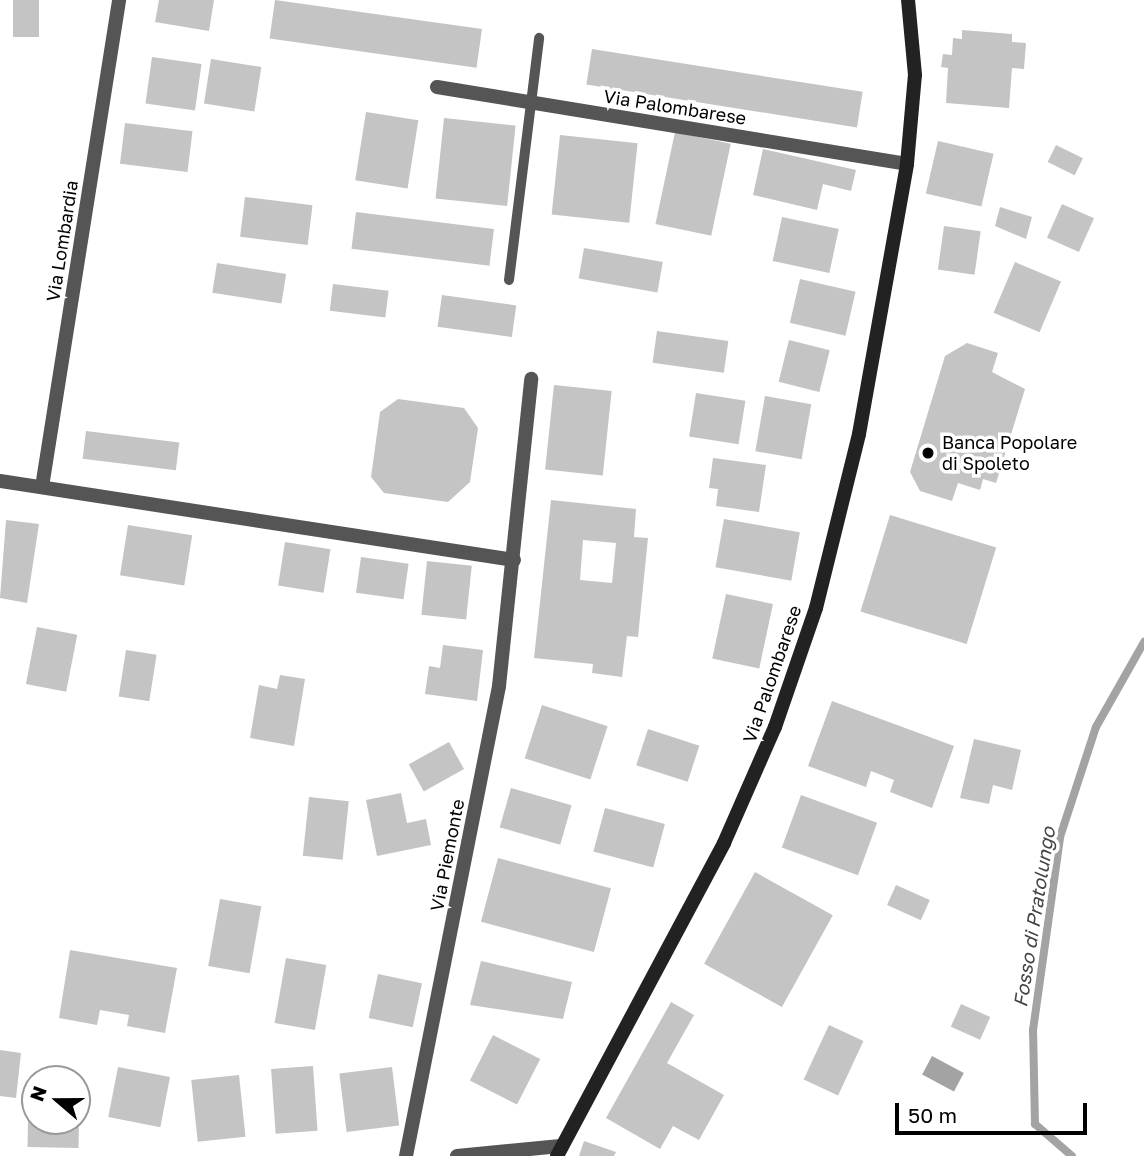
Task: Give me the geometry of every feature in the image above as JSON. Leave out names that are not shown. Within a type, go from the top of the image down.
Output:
[{"type":"main road","name":"Via Palombarese","points":[[559,1151],[724,843],[789,688],[846,492],[907,164],[915,75],[908,0]]},
{"type":"street","name":"Via Lombardia","points":[[43,487],[119,0]]},
{"type":"street","name":"Via Palombarese","points":[[437,87],[907,164]]},
{"type":"street","name":"Via Piemonte","points":[[406,1156],[496,708],[514,559],[531,379]]},
{"type":"street","points":[[0,481],[514,559]]},
{"type":"street","points":[[457,1156],[559,1151]]},
{"type":"lane","points":[[509,280],[539,38]]},
{"type":"shaded area","points":[[932,1056],[964,1073],[954,1091],[922,1075]]},
{"type":"building","points":[[13,0],[39,0],[39,37],[13,37]]},
{"type":"building","points":[[159,0],[214,0],[209,31],[155,22]]},
{"type":"building","points":[[275,0],[482,29],[477,68],[270,39]]},
{"type":"building","points":[[962,30],[1012,34],[1012,42],[1026,43],[1024,69],[1012,68],[1009,108],[946,103],[948,68],[941,67],[943,54],[952,55],[953,38],[962,39]]},
{"type":"building","points":[[592,49],[863,92],[857,127],[586,85]]},
{"type":"building","points":[[152,57],[202,64],[195,111],[145,104]]},
{"type":"building","points":[[211,59],[261,67],[254,111],[204,103]]},
{"type":"building","points":[[366,112],[418,120],[408,188],[355,180]]},
{"type":"building","points":[[444,118],[516,126],[507,206],[436,199]]},
{"type":"building","points":[[125,123],[192,131],[187,172],[120,164]]},
{"type":"building","points":[[675,132],[731,144],[711,236],[655,224]]},
{"type":"building","points":[[560,135],[638,143],[629,223],[552,215]]},
{"type":"building","points":[[938,141],[994,154],[981,206],[926,194]]},
{"type":"building","points":[[1056,145],[1083,158],[1075,175],[1048,162]]},
{"type":"building","points":[[763,149],[856,170],[851,191],[823,184],[817,210],[753,195]]},
{"type":"building","points":[[245,197],[312,205],[308,245],[240,237]]},
{"type":"building","points":[[1062,204],[1094,218],[1079,252],[1047,238]]},
{"type":"building","points":[[1000,207],[1032,217],[1026,239],[995,226]]},
{"type":"building","points":[[356,212],[494,229],[489,266],[351,249]]},
{"type":"building","points":[[782,217],[839,229],[829,273],[773,261]]},
{"type":"building","points":[[944,226],[981,231],[975,275],[938,270]]},
{"type":"building","points":[[584,248],[663,262],[657,292],[579,279]]},
{"type":"building","points":[[1015,262],[1061,282],[1040,332],[994,313]]},
{"type":"building","points":[[217,263],[286,274],[281,304],[212,293]]},
{"type":"building","points":[[800,279],[856,292],[845,336],[790,323]]},
{"type":"building","points":[[333,284],[389,291],[385,318],[330,311]]},
{"type":"building","points":[[442,295],[516,305],[512,337],[438,327]]},
{"type":"building","points":[[657,331],[728,341],[724,373],[653,363]]},
{"type":"building","points":[[789,340],[830,350],[819,392],[779,382]]},
{"type":"building","points":[[967,343],[998,353],[992,372],[1025,389],[996,483],[983,479],[980,490],[958,483],[952,501],[920,491],[910,472],[945,356]]},
{"type":"building","points":[[554,385],[612,391],[603,476],[545,470]]},
{"type":"building","points":[[696,393],[745,401],[739,444],[689,436]]},
{"type":"building","points":[[765,396],[811,404],[802,459],[755,451]]},
{"type":"building","points":[[398,399],[464,408],[478,428],[470,482],[448,502],[384,493],[371,477],[380,412]]},
{"type":"building","points":[[86,431],[179,442],[176,470],[83,459]]},
{"type":"building","points":[[713,458],[766,465],[759,512],[716,506],[718,489],[709,488]]},
{"type":"building","points":[[551,500],[636,509],[634,537],[648,538],[638,637],[627,636],[622,677],[592,673],[593,664],[534,658]],"holes":[[[583,540],[616,543],[612,583],[580,580]]]},
{"type":"building","points":[[890,515],[996,547],[967,644],[860,612]]},
{"type":"building","points":[[724,519],[800,532],[791,581],[715,567]]},
{"type":"building","points":[[6,520],[39,524],[27,603],[0,598]]},
{"type":"building","points":[[128,525],[192,535],[184,586],[120,575]]},
{"type":"building","points":[[285,542],[330,549],[324,593],[278,585]]},
{"type":"building","points":[[361,557],[409,564],[404,599],[356,593]]},
{"type":"building","points":[[427,561],[472,566],[466,619],[421,615]]},
{"type":"building","points":[[726,594],[773,604],[759,669],[712,659]]},
{"type":"building","points":[[37,627],[77,635],[66,692],[26,684]]},
{"type":"building","points":[[443,645],[483,650],[477,701],[425,694],[429,666],[440,668]]},
{"type":"building","points":[[126,650],[157,655],[149,701],[119,696]]},
{"type":"building","points":[[280,675],[305,679],[294,746],[250,738],[259,685],[277,689]]},
{"type":"building","points":[[832,701],[954,746],[932,808],[890,792],[894,780],[871,771],[866,787],[808,766]]},
{"type":"building","points":[[542,705],[608,726],[590,780],[525,758]]},
{"type":"building","points":[[648,729],[699,746],[688,782],[636,765]]},
{"type":"building","points":[[974,739],[1021,750],[1012,790],[993,785],[989,804],[960,798]]},
{"type":"building","points":[[449,742],[464,769],[424,791],[409,764]]},
{"type":"building","points":[[511,788],[572,805],[560,845],[500,827]]},
{"type":"building","points":[[401,793],[407,823],[426,819],[431,845],[377,856],[366,800]]},
{"type":"building","points":[[801,795],[877,823],[858,875],[782,848]]},
{"type":"building","points":[[309,797],[349,801],[343,860],[303,856]]},
{"type":"building","points":[[605,808],[665,824],[653,868],[593,851]]},
{"type":"building","points":[[498,858],[611,888],[594,952],[481,922]]},
{"type":"building","points":[[755,872],[833,915],[782,1007],[704,964]]},
{"type":"building","points":[[896,885],[930,900],[921,920],[887,905]]},
{"type":"building","points":[[220,899],[261,906],[250,973],[208,966]]},
{"type":"building","points":[[70,950],[177,968],[165,1033],[127,1026],[129,1015],[100,1010],[97,1025],[59,1018]]},
{"type":"building","points":[[286,958],[326,965],[315,1030],[275,1023]]},
{"type":"building","points":[[481,961],[572,982],[563,1019],[470,1005]]},
{"type":"building","points":[[378,974],[422,983],[413,1027],[369,1018]]},
{"type":"building","points":[[671,1002],[694,1015],[667,1063],[724,1095],[699,1140],[673,1126],[660,1149],[606,1118]]},
{"type":"building","points":[[961,1004],[990,1017],[980,1040],[951,1027]]},
{"type":"building","points":[[829,1025],[863,1041],[838,1095],[804,1079]]},
{"type":"building","points":[[493,1035],[540,1059],[517,1105],[470,1080]]},
{"type":"building","points":[[0,1050],[21,1053],[16,1098],[0,1096]]},
{"type":"building","points":[[313,1066],[318,1131],[276,1134],[271,1069]]},
{"type":"building","points":[[118,1067],[170,1077],[160,1127],[108,1117]]},
{"type":"building","points":[[392,1067],[399,1126],[347,1132],[339,1073]]},
{"type":"building","points":[[239,1075],[245,1137],[198,1142],[191,1080]]},
{"type":"building","points":[[28,1135],[79,1135],[79,1148],[28,1147]]},
{"type":"building","points":[[584,1141],[616,1152],[614,1156],[579,1156]]},
{"type":"waterway","name":"Fosso di Pratolungo","points":[[1072,1156],[1035,1124],[1033,1030],[1060,837],[1096,727],[1144,642]]},
{"type":"place","name":"Banca Popolare di Spoleto","points":[[928,453]]}]
